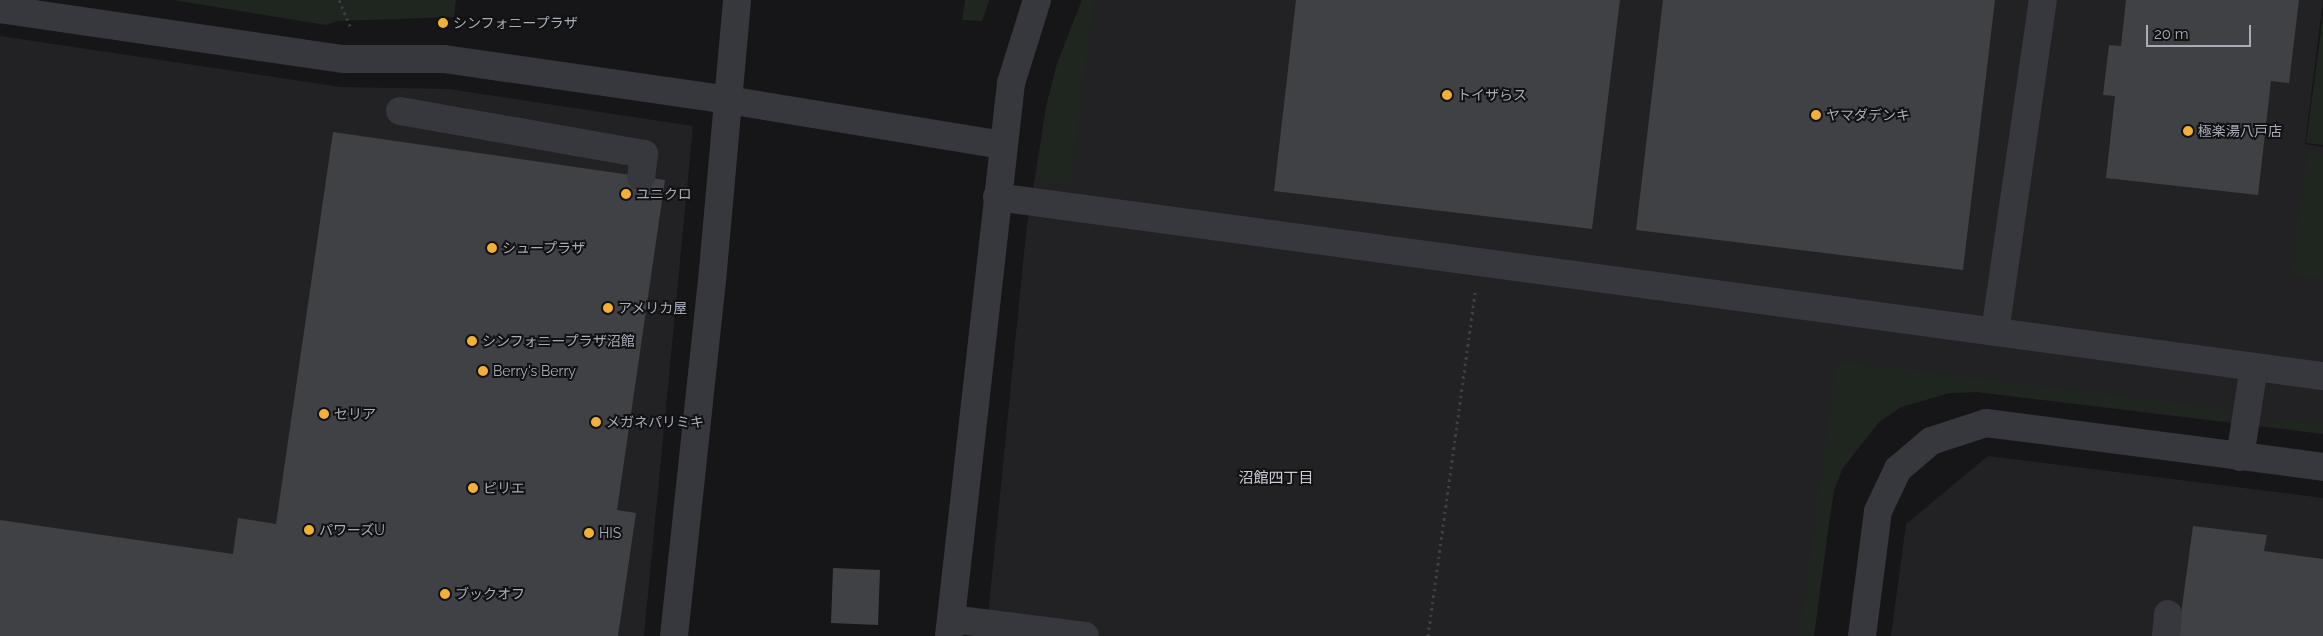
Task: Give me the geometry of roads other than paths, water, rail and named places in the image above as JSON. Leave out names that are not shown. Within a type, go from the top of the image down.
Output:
[{"type":"street","points":[[674,636],[712,281],[736,0]]},
{"type":"street","points":[[1037,0],[1010,83],[950,628],[1085,636]]},
{"type":"street","points":[[1995,332],[2043,0]]},
{"type":"street","points":[[0,9],[344,59],[444,59],[728,100],[1002,144]]},
{"type":"street","points":[[400,111],[644,154],[641,177]]},
{"type":"street","points":[[997,197],[2323,376]]},
{"type":"street","points":[[2240,457],[2254,367]]},
{"type":"street","points":[[1862,636],[1878,512],[1898,469],[1931,441],[1986,423],[2323,468]]},
{"type":"place","name":"シンフォニープラザ","points":[[443,23]]},
{"type":"place","name":"トイザらス","points":[[1447,95]]},
{"type":"place","name":"ヤマダデンキ","points":[[1816,115]]},
{"type":"place","name":"極楽湯八戸店","points":[[2188,131]]},
{"type":"place","name":"ユニクロ","points":[[626,194]]},
{"type":"place","name":"シュープラザ","points":[[492,248]]},
{"type":"place","name":"アメリカ屋","points":[[608,308]]},
{"type":"place","name":"シンフォニープラザ沼館","points":[[472,341]]},
{"type":"place","name":"Berry's Berry","points":[[483,371]]},
{"type":"place","name":"セリア","points":[[324,414]]},
{"type":"place","name":"メガネパリミキ","points":[[596,422]]},
{"type":"place","name":"ピリエ","points":[[473,488]]},
{"type":"place","name":"パワーズU","points":[[309,530]]},
{"type":"place","name":"HIS","points":[[589,533]]},
{"type":"place","name":"ブックオフ","points":[[445,594]]},
{"type":"district","name":"沼館四丁目","points":[[1276,479]]}]
